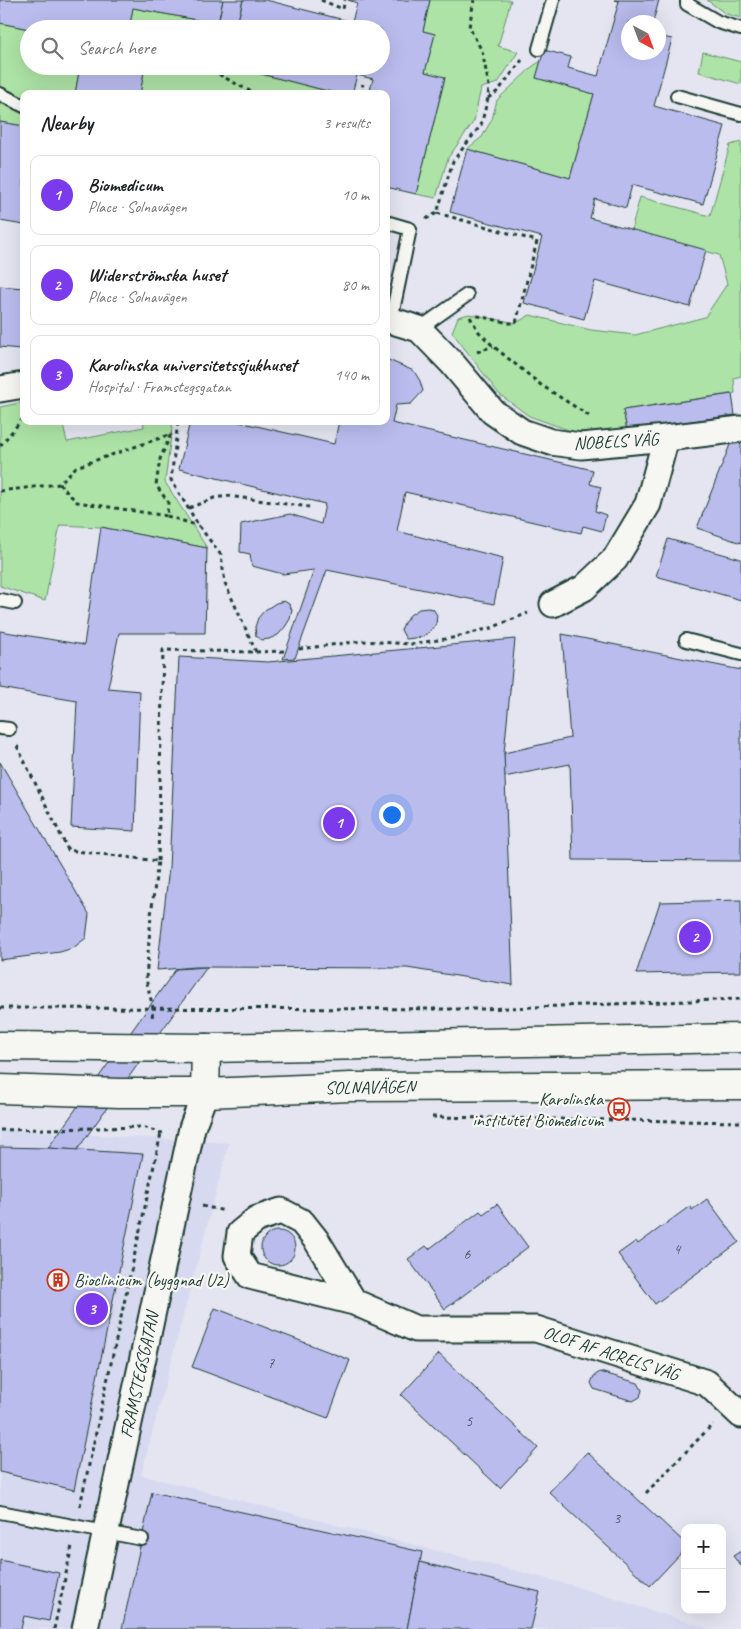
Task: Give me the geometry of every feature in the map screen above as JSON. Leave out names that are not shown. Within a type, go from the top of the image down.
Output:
[{"type":"main road","points":[[0,1046],[206,1048],[741,1038]]},
{"type":"main road","points":[[205,1093],[206,1048]]},
{"type":"main road","name":"SOLNAVÄGEN","points":[[0,1089],[119,1093],[205,1093],[350,1087],[741,1085]]},
{"type":"street","name":"NOBELS VÄG","points":[[390,320],[418,329],[452,363],[493,412],[522,432],[550,442],[581,446],[741,429]]},
{"type":"street","points":[[0,389],[20,386]]},
{"type":"street","points":[[553,604],[584,588],[615,559],[648,504],[666,438]]},
{"type":"street","name":"FRAMSTEGSGATAN","points":[[85,1629],[192,1128],[205,1093]]},
{"type":"street","name":"OLOF AF ACRELS VÄG","points":[[354,1302],[317,1241],[302,1222],[280,1212],[257,1219],[240,1233],[237,1256],[250,1276],[354,1302],[416,1329],[536,1329],[707,1384],[736,1410]]},
{"type":"lane","points":[[539,49],[553,0]]},
{"type":"lane","points":[[687,0],[687,4],[718,22],[741,29]]},
{"type":"lane","points":[[0,94],[20,104]]},
{"type":"lane","points":[[677,96],[741,114]]},
{"type":"lane","points":[[390,223],[410,229],[390,316]]},
{"type":"lane","points":[[418,329],[467,295]]},
{"type":"lane","points":[[0,600],[15,603]]},
{"type":"lane","points":[[686,640],[741,654]]},
{"type":"lane","points":[[0,1512],[142,1539]]},
{"type":"path","points":[[322,0],[343,8],[345,0]]},
{"type":"path","points":[[410,229],[437,213],[453,161],[480,125],[488,98],[489,86],[482,51],[469,27],[474,0]]},
{"type":"path","points":[[488,98],[498,90],[519,62]]},
{"type":"path","points":[[220,75],[248,90]]},
{"type":"path","points":[[361,90],[363,84]]},
{"type":"path","points":[[437,213],[537,241],[516,323],[469,314],[478,332],[493,346],[541,385],[593,418]]},
{"type":"path","points":[[0,446],[20,422]]},
{"type":"path","points":[[177,425],[171,480],[199,526],[221,556],[225,584],[256,652]]},
{"type":"path","points":[[0,491],[59,484],[76,467],[176,432]]},
{"type":"path","points":[[167,516],[168,502],[156,485],[160,459],[171,434]]},
{"type":"path","points":[[59,484],[77,502],[167,516],[199,526]]},
{"type":"path","points":[[189,508],[214,498],[228,496],[309,507]]},
{"type":"path","points":[[299,649],[364,641],[410,644],[452,638],[491,628],[553,604]]},
{"type":"path","points":[[153,1008],[146,979],[151,915],[158,861],[163,650],[285,651]]},
{"type":"path","points":[[4,728],[68,850],[158,861]]},
{"type":"path","points":[[0,1008],[482,1009],[741,999]]},
{"type":"path","points":[[422,1117],[741,1122]]},
{"type":"path","name":"FRAMSTEGSGATAN","points":[[0,1130],[143,1127],[161,1132],[54,1629]]},
{"type":"path","points":[[176,1200],[257,1219]]},
{"type":"path","points":[[646,1493],[736,1410]]},
{"type":"shaded area","points":[[0,1129],[229,1143],[141,1475],[571,1585],[710,1629],[0,1629]]},
{"type":"green space","points":[[430,0],[511,0],[498,46],[518,52],[498,83],[481,88],[474,121],[448,158],[436,198],[416,194],[445,78],[425,72],[435,34],[423,31]]},
{"type":"green space","points":[[707,0],[741,0],[741,18],[726,14]]},
{"type":"green space","points":[[133,8],[197,20],[131,20]]},
{"type":"green space","points":[[0,23],[20,27],[20,75],[78,75],[76,90],[20,90],[20,125],[0,122]]},
{"type":"green space","points":[[703,52],[741,62],[741,84],[699,72]]},
{"type":"green space","points":[[541,61],[536,78],[594,94],[570,178],[467,149],[482,137],[492,119],[497,100],[533,66]]},
{"type":"green space","points":[[143,75],[265,75],[323,90],[141,90]]},
{"type":"green space","points":[[741,142],[741,376],[734,378],[735,393],[623,410],[627,430],[574,432],[529,416],[499,394],[452,332],[458,317],[469,314],[516,323],[530,315],[591,330],[635,335],[705,317],[727,284],[719,255],[631,230],[640,197],[710,216],[730,145]]},
{"type":"green space","points":[[20,403],[20,425],[63,425],[67,442],[144,427],[144,425],[172,425],[165,482],[207,548],[101,527],[60,525],[45,601],[0,586],[0,407]]},
{"type":"building","points":[[0,0],[223,0],[219,20],[197,20],[133,8],[131,20],[20,20],[20,27],[0,23]]},
{"type":"building","points":[[223,0],[243,0],[238,20],[219,20]]},
{"type":"building","points":[[243,0],[266,0],[344,20],[238,20]]},
{"type":"building","points":[[348,0],[430,0],[423,31],[435,34],[425,72],[445,77],[416,194],[390,188],[390,90],[370,90],[373,79],[357,75],[390,75],[390,20],[353,20],[357,3]]},
{"type":"building","points":[[614,0],[659,0],[655,15],[621,15],[621,60],[666,60],[666,38],[672,39],[654,106],[725,126],[703,204],[632,185],[626,208],[595,199],[590,218],[706,250],[690,307],[595,281],[584,319],[524,303],[542,237],[450,212],[467,149],[570,178],[594,94],[536,78],[544,50],[571,57],[568,68],[598,76],[619,1]]},
{"type":"building","points":[[78,75],[143,75],[141,90],[76,90]]},
{"type":"building","points":[[265,75],[357,75],[353,90],[323,90]]},
{"type":"building","points":[[0,122],[20,125],[20,224],[0,221]]},
{"type":"building","points":[[0,286],[20,288],[20,349],[0,347]]},
{"type":"building","points":[[390,361],[414,371],[423,391],[411,404],[396,405],[392,423],[593,470],[590,484],[601,487],[595,511],[606,515],[602,531],[583,526],[581,533],[405,492],[397,531],[503,558],[494,604],[327,570],[295,658],[283,659],[314,570],[283,574],[252,566],[250,554],[240,552],[241,524],[290,514],[321,524],[325,504],[179,469],[189,425],[252,425],[334,444],[338,425],[390,425]]},
{"type":"building","points":[[732,394],[735,415],[627,430],[623,410]]},
{"type":"building","points":[[733,437],[741,440],[741,543],[697,528]]},
{"type":"building","points":[[101,527],[207,548],[205,633],[119,633],[108,688],[140,691],[135,831],[71,827],[77,701],[0,688],[0,631],[84,645]]},
{"type":"building","points":[[668,539],[741,559],[741,600],[656,576]]},
{"type":"building","points":[[284,601],[289,604],[292,610],[290,619],[278,635],[261,640],[256,636],[255,627],[258,618],[265,610],[276,603]]},
{"type":"building","points":[[419,609],[433,609],[437,615],[436,624],[422,637],[406,639],[401,630],[404,623],[410,615]]},
{"type":"building","points":[[562,634],[741,670],[741,861],[573,860],[570,764],[504,777],[504,753],[570,738]]},
{"type":"building","points":[[515,639],[504,753],[513,985],[407,968],[196,967],[157,970],[169,868],[179,657],[268,662]]},
{"type":"building","points":[[0,762],[89,914],[86,938],[73,948],[60,952],[0,960]]},
{"type":"building","points":[[741,900],[741,972],[636,974],[660,902]]},
{"type":"building","points":[[207,967],[77,1150],[48,1148],[176,969]]},
{"type":"building","name":"Bioclinicum (byggnad U2)","points":[[0,1147],[143,1154],[74,1490],[0,1472]]},
{"type":"building","points":[[707,1199],[739,1242],[655,1304],[618,1254],[636,1241],[638,1244],[690,1206],[692,1210]]},
{"type":"building","points":[[497,1204],[528,1247],[445,1309],[408,1259],[426,1246],[429,1249],[480,1211],[483,1214]]},
{"type":"building","points":[[278,1231],[285,1232],[290,1236],[294,1241],[294,1255],[290,1260],[285,1264],[278,1265],[271,1264],[266,1260],[262,1255],[261,1248],[262,1241],[266,1236],[271,1232]]},
{"type":"building","points":[[215,1308],[350,1360],[328,1418],[192,1367]]},
{"type":"building","points":[[439,1354],[538,1448],[500,1488],[401,1395]]},
{"type":"building","points":[[600,1372],[638,1383],[642,1390],[640,1397],[633,1401],[594,1389],[591,1383],[594,1376]]},
{"type":"building","points":[[587,1452],[681,1539],[681,1553],[650,1586],[549,1492]]},
{"type":"building","points":[[152,1492],[422,1552],[407,1629],[122,1629]]},
{"type":"building","points":[[741,1551],[741,1566],[733,1556]]},
{"type":"building","points":[[0,1560],[59,1573],[49,1621],[24,1616],[21,1629],[0,1629]]},
{"type":"building","points":[[420,1562],[540,1592],[531,1629],[407,1629]]},
{"type":"place","name":"Biomedicum","points":[[339,823]]},
{"type":"place","name":"Widerströmska huset","points":[[695,937]]},
{"type":"place","name":"Karolinska institutet Biomedicum","points":[[619,1109]]},
{"type":"place","name":"Bioclinicum (byggnad U2)","points":[[58,1280]]},
{"type":"place","name":"Karolinska universitetssjukhuset","points":[[92,1309]]}]
